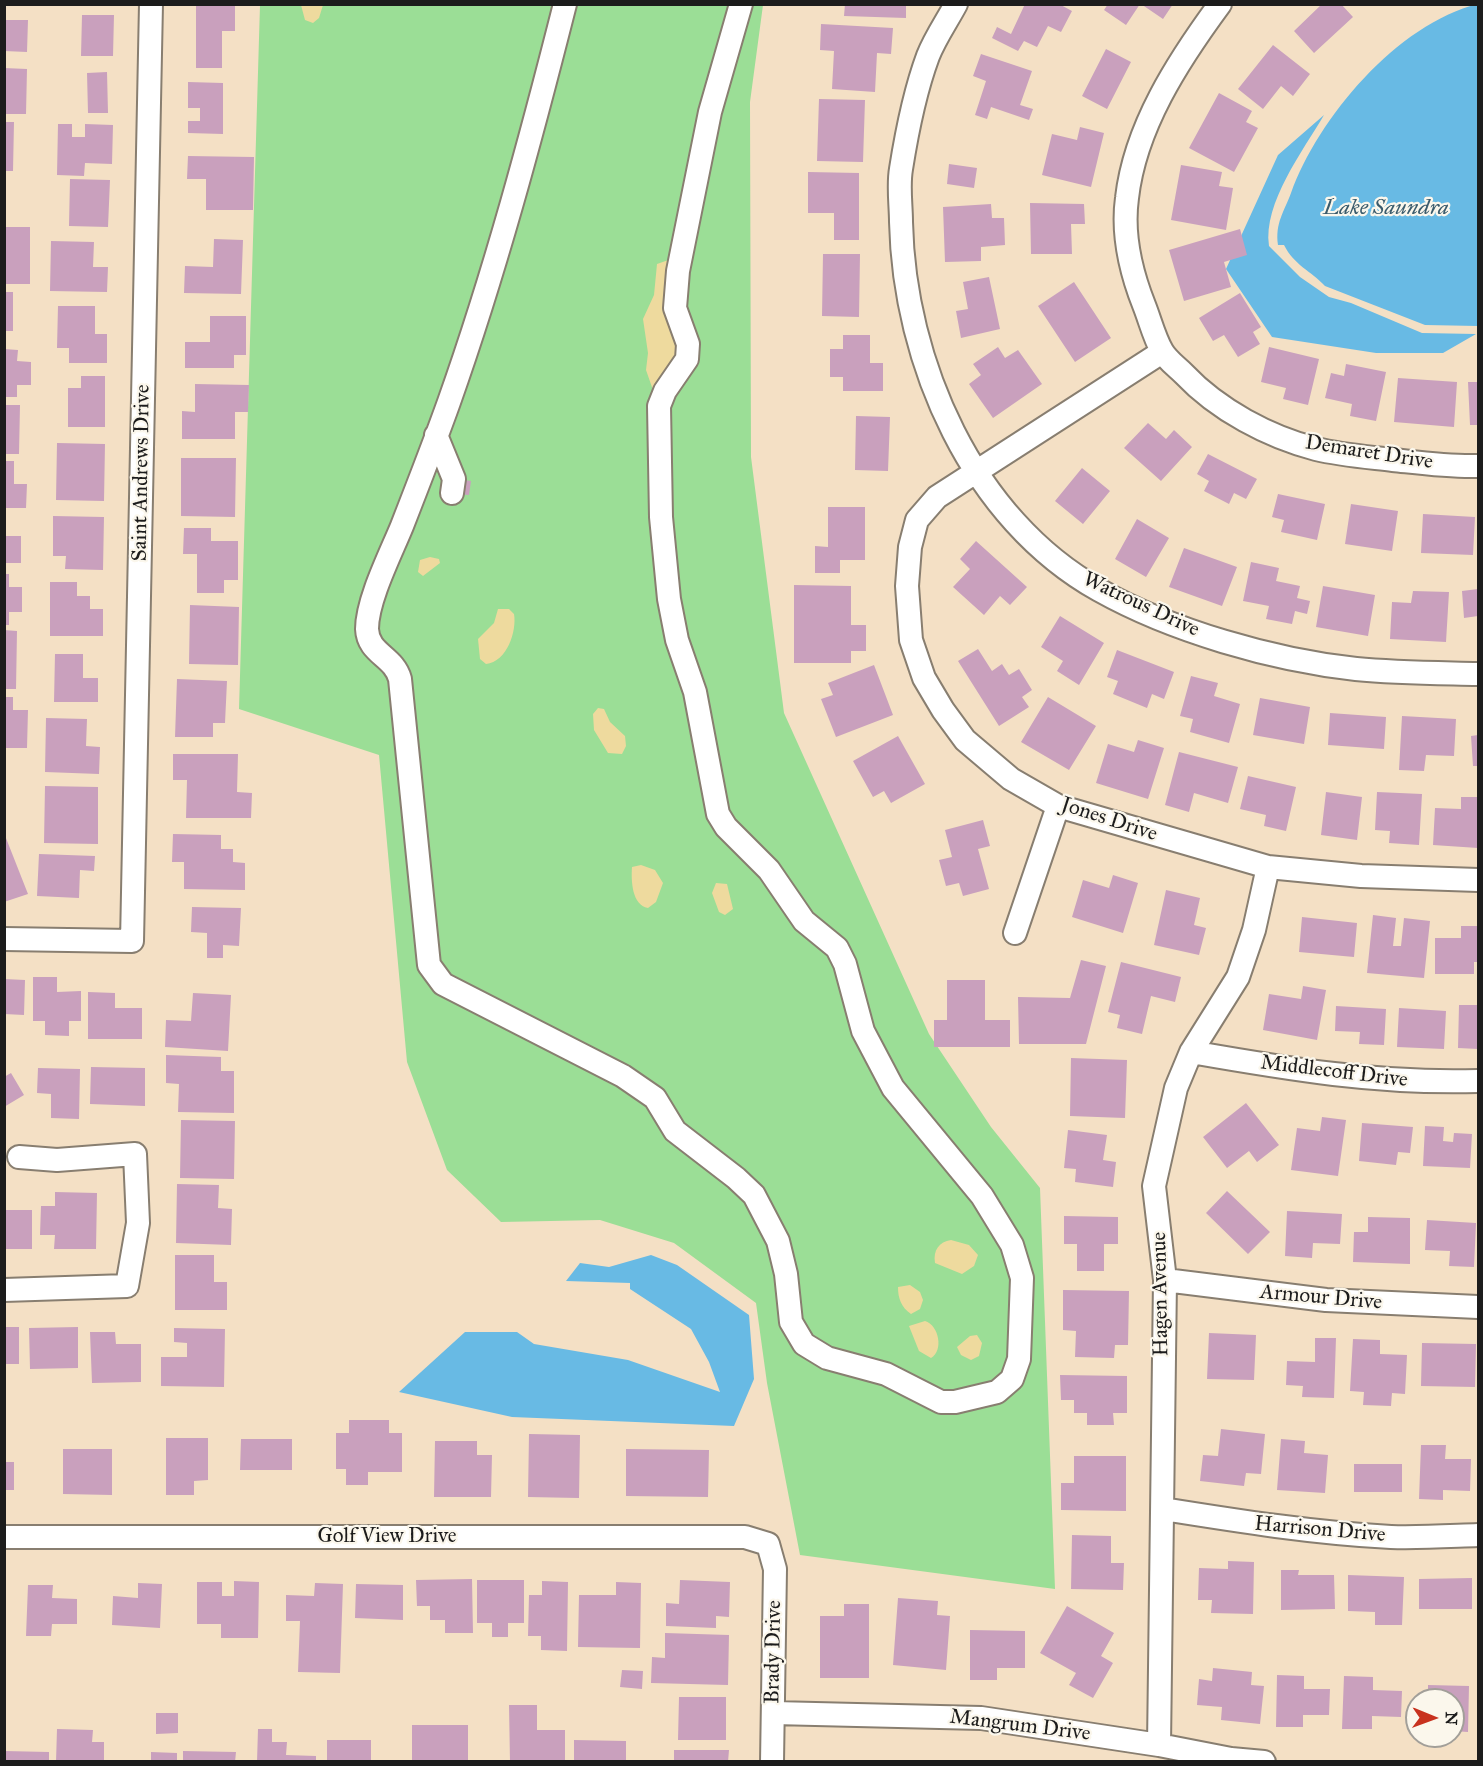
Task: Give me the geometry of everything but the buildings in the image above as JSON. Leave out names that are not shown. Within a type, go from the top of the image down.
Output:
[{"type":"street","name":"Saint Andrews Drive","points":[[4,939],[132,941],[151,4]]},
{"type":"street","points":[[565,4],[544,90],[497,254],[436,435],[381,575],[367,632],[372,646],[394,664],[400,680],[426,955],[432,973],[452,989],[623,1076],[655,1098],[675,1131],[736,1178],[754,1195],[778,1241],[786,1274],[791,1323],[804,1344],[827,1358],[886,1374],[941,1402],[955,1402],[1003,1388],[1016,1371],[1020,1352],[1022,1278],[1016,1254],[982,1196],[913,1116],[893,1088],[863,1031],[845,964],[837,948],[804,921],[770,870],[722,821],[714,796],[695,692],[674,627],[661,517],[658,406],[665,391],[687,359],[687,344],[675,308],[678,271],[710,112],[741,4]]},
{"type":"street","name":"Watrous Drive","points":[[957,4],[929,54],[913,110],[900,170],[902,263],[922,358],[945,413],[976,470],[1010,516],[1063,566],[1099,590],[1195,633],[1278,655],[1354,669],[1479,674]]},
{"type":"street","name":"Demaret Drive","points":[[1220,4],[1195,38],[1169,81],[1139,145],[1126,199],[1127,242],[1136,286],[1162,352],[1194,385],[1224,408],[1284,438],[1317,449],[1357,455],[1427,464],[1479,466]]},
{"type":"street","name":"Jones Drive","points":[[1162,352],[976,470],[937,497],[918,520],[910,547],[907,586],[911,640],[924,678],[943,710],[965,740],[1011,779],[1058,807],[1268,867],[1362,876],[1479,880]]},
{"type":"street","points":[[436,435],[454,479],[452,493]]},
{"type":"street","points":[[1015,933],[1058,807]]},
{"type":"street","name":"Hagen Avenue","points":[[1159,1744],[1165,1280],[1154,1186],[1167,1118],[1176,1088],[1191,1052],[1238,977],[1254,930],[1268,867]]},
{"type":"street","name":"Middlecoff Drive","points":[[1191,1052],[1319,1074],[1420,1083],[1479,1081]]},
{"type":"street","points":[[4,1290],[127,1286],[138,1224],[135,1154],[57,1160],[19,1157]]},
{"type":"street","name":"Armour Drive","points":[[1165,1280],[1326,1300],[1479,1307]]},
{"type":"street","name":"Harrison Drive","points":[[1163,1509],[1268,1526],[1328,1532],[1393,1537],[1479,1535]]},
{"type":"street","name":"Golf View Drive","points":[[4,1537],[746,1537],[768,1544]]},
{"type":"street","name":"Brady Drive","points":[[768,1544],[775,1569],[772,1761]]},
{"type":"street","name":"Mangrum Drive","points":[[774,1713],[981,1718],[1159,1744],[1231,1759],[1264,1761]]},
{"type":"green space","points":[[260,5],[763,5],[750,102],[751,457],[784,713],[929,1034],[991,1127],[1040,1188],[1055,1589],[800,1555],[767,1383],[756,1303],[674,1243],[600,1220],[501,1222],[447,1170],[407,1062],[379,755],[239,709]]},
{"type":"sand","points":[[301,5],[323,5],[319,18],[313,23],[305,20]]},
{"type":"sand","points":[[677,257],[684,346],[654,393],[646,370],[648,353],[643,319],[654,295],[657,264]]},
{"type":"sand","points":[[430,557],[439,559],[440,563],[423,576],[418,572],[420,560]]},
{"type":"sand","points":[[498,609],[509,609],[514,614],[514,629],[505,652],[500,658],[486,664],[480,659],[478,639],[494,623]]},
{"type":"sand","points":[[598,708],[604,709],[610,722],[625,736],[626,746],[622,754],[608,753],[594,730],[593,714]]},
{"type":"sand","points":[[641,865],[655,870],[663,883],[656,902],[648,908],[639,902],[632,885],[632,867]]},
{"type":"sand","points":[[716,883],[727,884],[733,909],[725,915],[719,912],[712,893]]},
{"type":"sand","points":[[951,1240],[969,1245],[978,1255],[974,1266],[962,1274],[935,1263],[938,1247]]},
{"type":"sand","points":[[910,1285],[920,1292],[923,1300],[920,1309],[911,1314],[901,1302],[898,1287]]},
{"type":"sand","points":[[925,1321],[934,1327],[939,1344],[938,1350],[931,1358],[919,1351],[909,1326]]},
{"type":"sand","points":[[977,1335],[982,1343],[979,1356],[971,1360],[961,1355],[957,1347],[970,1336]]},
{"type":"water","name":"Lake Saundra","points":[[1478,4],[1478,326],[1425,325],[1325,286],[1298,263],[1284,245],[1278,245],[1278,230],[1303,164],[1320,135],[1364,78],[1418,31],[1448,15]]},
{"type":"water","points":[[1324,115],[1278,195],[1272,212],[1269,246],[1300,277],[1329,297],[1351,303],[1422,333],[1476,334],[1443,353],[1376,353],[1272,337],[1226,269],[1278,155]]},
{"type":"water","points":[[651,1255],[677,1265],[749,1315],[754,1379],[734,1426],[512,1417],[399,1392],[465,1332],[517,1332],[534,1344],[628,1360],[720,1392],[709,1362],[691,1329],[630,1289],[630,1283],[566,1281],[580,1263],[609,1267]]}]
